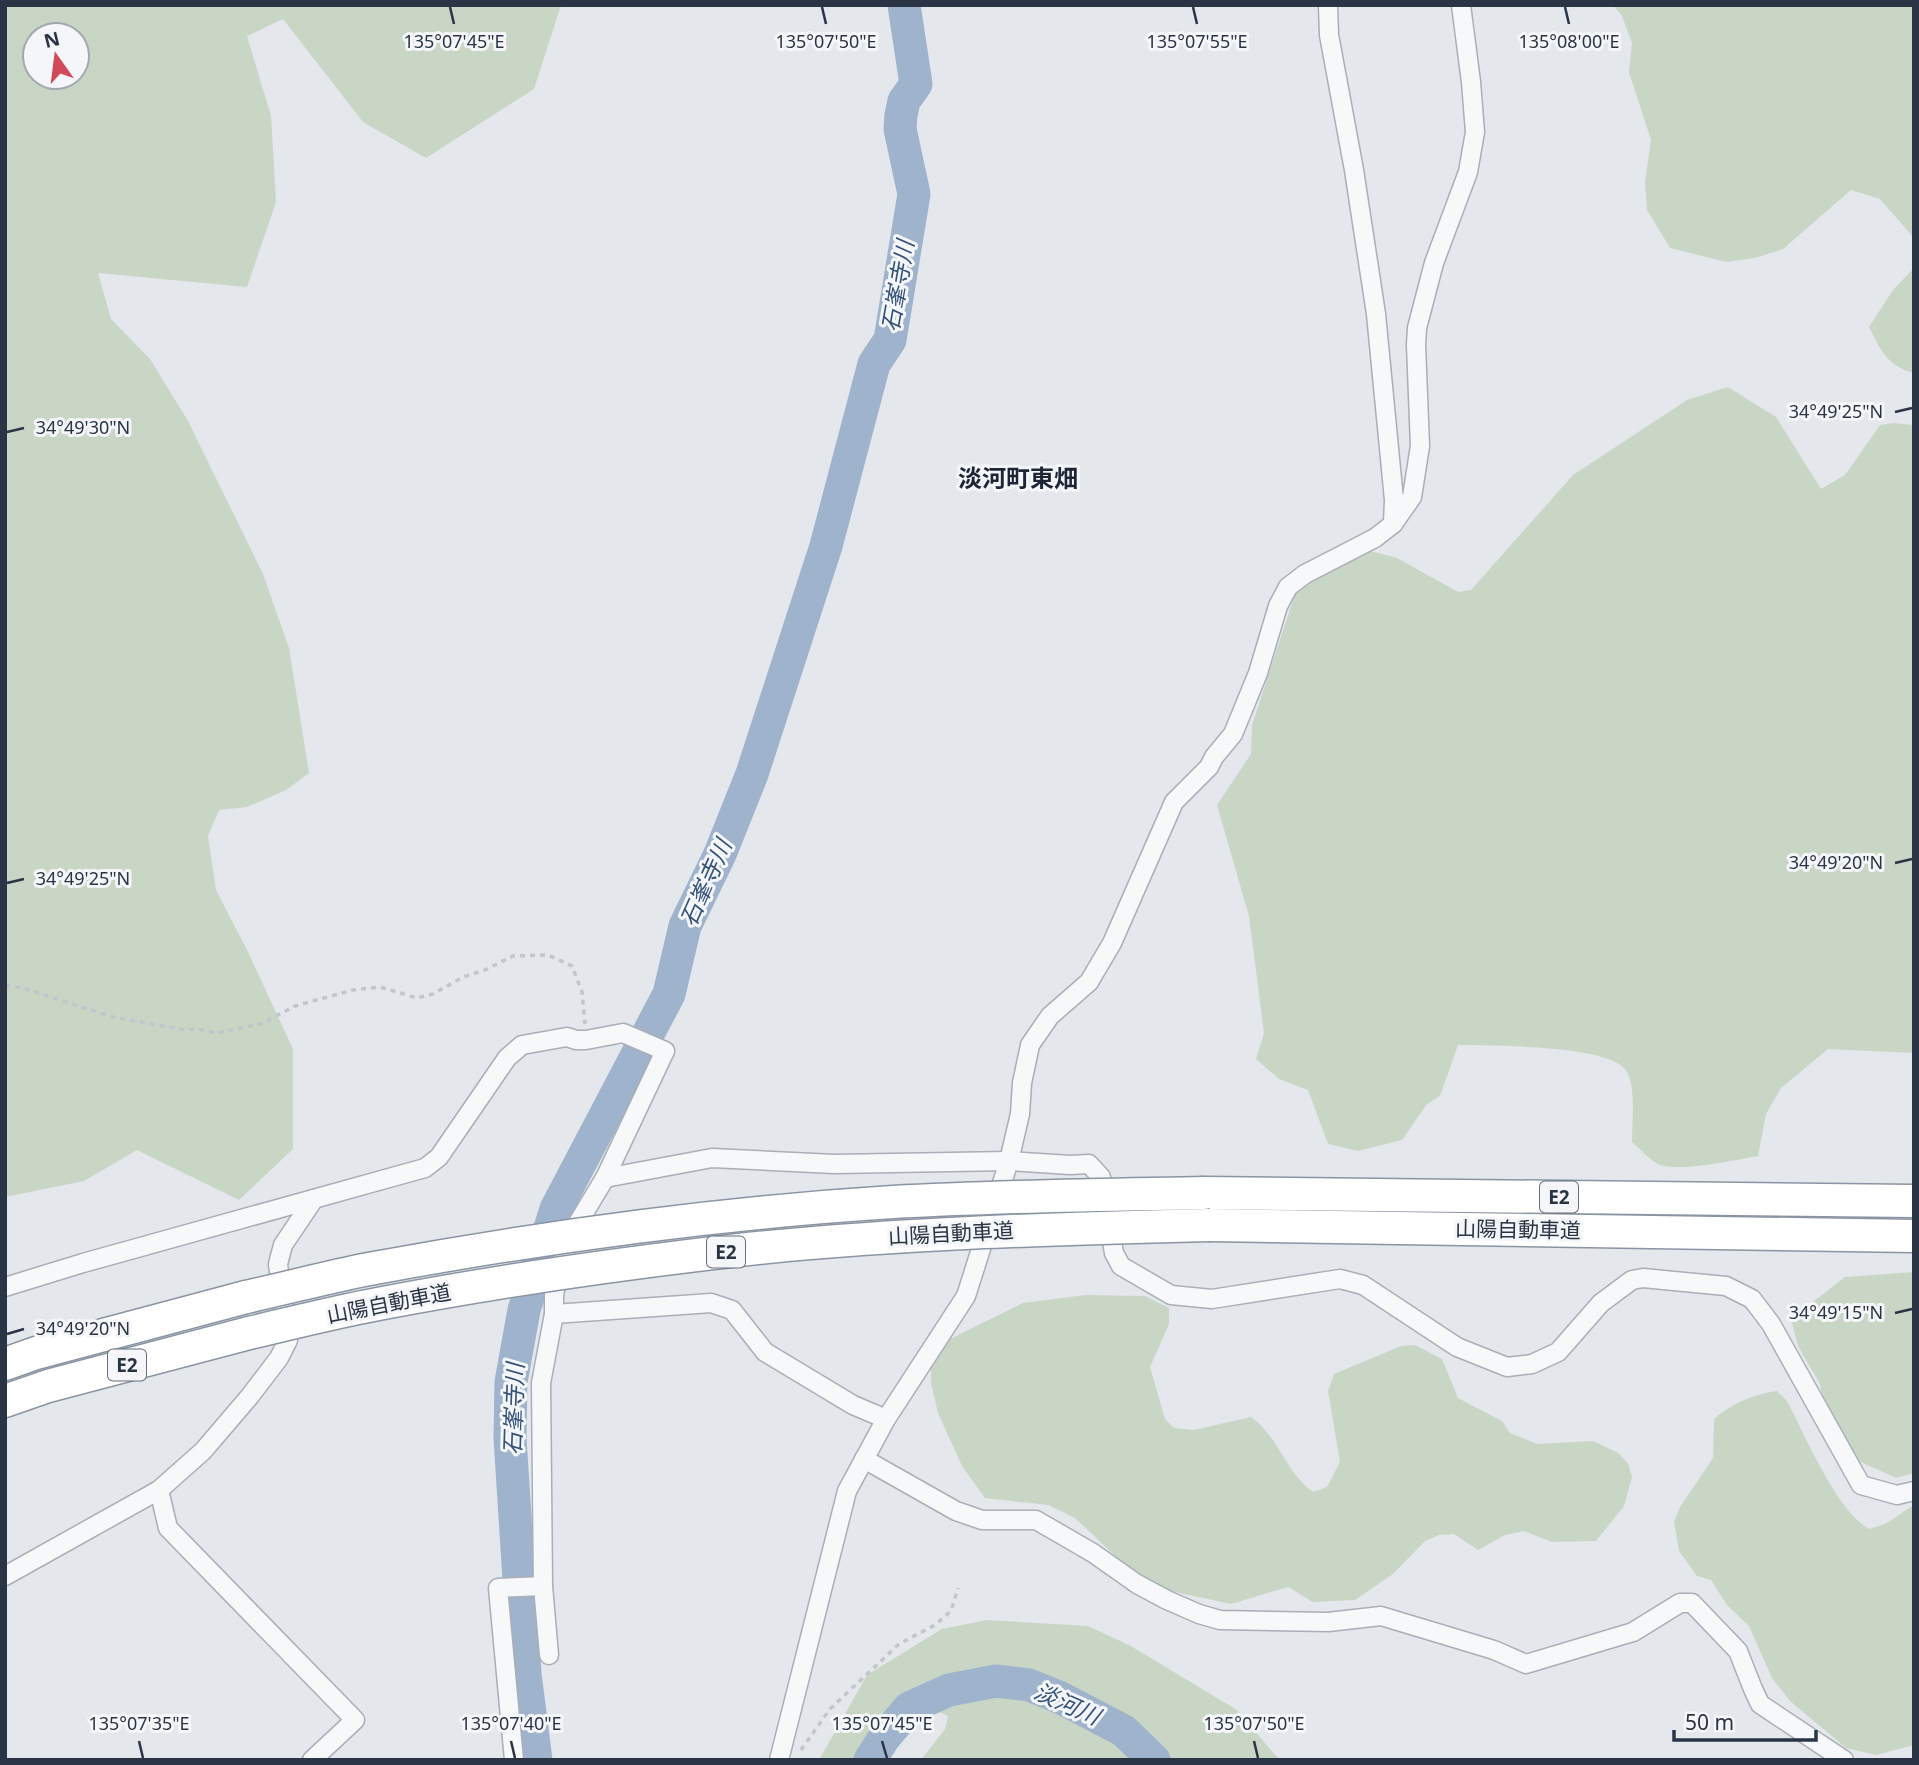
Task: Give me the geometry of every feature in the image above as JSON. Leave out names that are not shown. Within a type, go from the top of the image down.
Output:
[{"type":"highway","name":"山陽自動車道","points":[[5,1364],[36,1353],[246,1297],[368,1270],[550,1239],[737,1215],[905,1202],[1204,1193],[1914,1201]]},
{"type":"highway","name":"山陽自動車道","points":[[5,1401],[48,1386],[249,1333],[377,1304],[565,1272],[740,1250],[1037,1229],[1210,1225],[1914,1236]]},
{"type":"street","points":[[1328,5],[1329,35],[1354,170],[1376,314],[1394,500],[1393,524]]},
{"type":"street","points":[[779,1760],[847,1491],[886,1419],[966,1296],[1009,1161],[1020,1114],[1022,1083],[1030,1045],[1050,1016],[1089,982],[1112,943],[1174,802],[1209,767],[1233,734],[1258,673],[1278,606],[1288,587],[1305,574],[1374,538],[1393,524],[1412,497],[1420,446],[1417,328],[1434,263],[1468,172],[1475,132],[1461,5]]},
{"type":"street","points":[[5,1287],[425,1168],[439,1157],[507,1058],[522,1045],[568,1037],[586,1040],[623,1033],[665,1051],[605,1178],[567,1241],[554,1294],[554,1314],[541,1383],[543,1586],[549,1655]]},
{"type":"street","points":[[605,1178],[712,1158],[834,1164],[1009,1161],[1089,1164],[1101,1177],[1114,1253],[1121,1266],[1171,1294],[1212,1300],[1340,1279],[1363,1285],[1457,1347],[1507,1367],[1532,1364],[1558,1352],[1601,1303],[1632,1280],[1643,1278],[1726,1286],[1752,1299],[1771,1324],[1861,1485],[1897,1495],[1914,1491]]},
{"type":"street","points":[[5,1576],[159,1490],[203,1451],[250,1396],[288,1340],[278,1264],[283,1245],[314,1199]]},
{"type":"street","points":[[554,1314],[711,1303],[726,1307],[732,1310],[765,1352],[853,1405],[886,1419]]},
{"type":"street","points":[[864,1460],[956,1511],[982,1520],[1036,1520],[1167,1600],[1220,1620],[1328,1622],[1381,1616],[1494,1650],[1526,1664],[1633,1632],[1680,1603],[1692,1603],[1738,1651],[1760,1704],[1844,1760]]},
{"type":"street","points":[[159,1490],[168,1528],[355,1720],[312,1760]]},
{"type":"street","points":[[514,1760],[498,1588],[543,1586]]},
{"type":"path","points":[[5,985],[26,989],[113,1017],[218,1033],[263,1023],[295,1006],[353,990],[380,987],[417,998],[433,994],[463,977],[513,956],[548,955],[572,966],[582,992],[586,1040]]},
{"type":"path","points":[[794,1760],[830,1709],[899,1644],[935,1625],[951,1611],[958,1588]]},
{"type":"green space","points":[[5,5],[561,5],[534,89],[426,158],[363,122],[283,19],[247,36],[271,116],[276,202],[247,287],[98,273],[111,319],[150,359],[188,421],[263,574],[289,648],[309,773],[286,790],[247,807],[219,810],[208,836],[216,890],[293,1049],[293,1149],[239,1200],[137,1150],[84,1181],[5,1197]]},
{"type":"green space","points":[[1613,5],[1914,5],[1914,238],[1880,199],[1851,190],[1783,249],[1755,258],[1726,262],[1670,248],[1647,210],[1645,182],[1651,140],[1629,72],[1632,43],[1622,16]]},
{"type":"green space","points":[[1914,265],[1914,373],[1891,361],[1869,327],[1893,290]]},
{"type":"green space","points":[[1728,387],[1776,417],[1821,489],[1845,475],[1880,425],[1914,425],[1914,1053],[1828,1049],[1781,1088],[1766,1114],[1758,1156],[1721,1163],[1678,1167],[1655,1162],[1632,1142],[1632,1087],[1627,1072],[1617,1063],[1599,1056],[1549,1048],[1458,1045],[1440,1096],[1427,1104],[1402,1140],[1358,1151],[1328,1144],[1308,1090],[1279,1079],[1256,1059],[1264,1033],[1249,916],[1217,805],[1251,754],[1252,725],[1295,594],[1340,561],[1370,551],[1397,558],[1458,592],[1471,590],[1573,475],[1687,400]]},
{"type":"green space","points":[[1914,1272],[1914,1473],[1896,1478],[1839,1452],[1830,1441],[1820,1384],[1798,1346],[1791,1319],[1845,1277]]},
{"type":"green space","points":[[1085,1295],[1145,1296],[1169,1308],[1169,1324],[1150,1367],[1165,1419],[1174,1428],[1194,1430],[1251,1417],[1268,1434],[1296,1475],[1313,1492],[1327,1487],[1340,1462],[1328,1391],[1334,1374],[1401,1346],[1415,1345],[1442,1359],[1458,1398],[1502,1421],[1510,1433],[1537,1444],[1593,1441],[1618,1453],[1628,1463],[1632,1477],[1624,1506],[1596,1541],[1552,1542],[1524,1531],[1505,1535],[1478,1550],[1454,1534],[1439,1535],[1425,1541],[1393,1574],[1355,1600],[1313,1602],[1288,1587],[1231,1604],[1147,1586],[1075,1518],[1048,1505],[985,1498],[962,1466],[938,1413],[931,1383],[931,1368],[946,1341],[1023,1303]]},
{"type":"green space","points":[[1777,1391],[1787,1401],[1833,1489],[1845,1506],[1869,1529],[1885,1524],[1914,1505],[1914,1745],[1876,1755],[1846,1748],[1790,1701],[1772,1678],[1749,1626],[1727,1605],[1711,1580],[1697,1576],[1679,1551],[1674,1522],[1680,1507],[1713,1458],[1714,1419],[1743,1401]]},
{"type":"green space","points":[[987,1620],[1088,1626],[1129,1645],[1237,1710],[1281,1760],[921,1760],[945,1729],[948,1716],[935,1710],[920,1713],[887,1744],[878,1760],[819,1760],[867,1675],[942,1629]]},
{"type":"waterway","name":"石峯寺川","points":[[536,1760],[525,1674],[510,1438],[511,1382],[524,1310],[556,1209],[669,994],[685,926],[720,854],[752,774],[826,546],[874,364],[890,340],[914,194],[900,129],[904,101],[916,84],[904,5]]},
{"type":"waterway","name":"淡河川","points":[[870,1760],[909,1708],[949,1690],[996,1681],[1029,1685],[1061,1698],[1124,1731],[1154,1760]]},
{"type":"district","name":"淡河町東畑","points":[[1018,479]]}]
